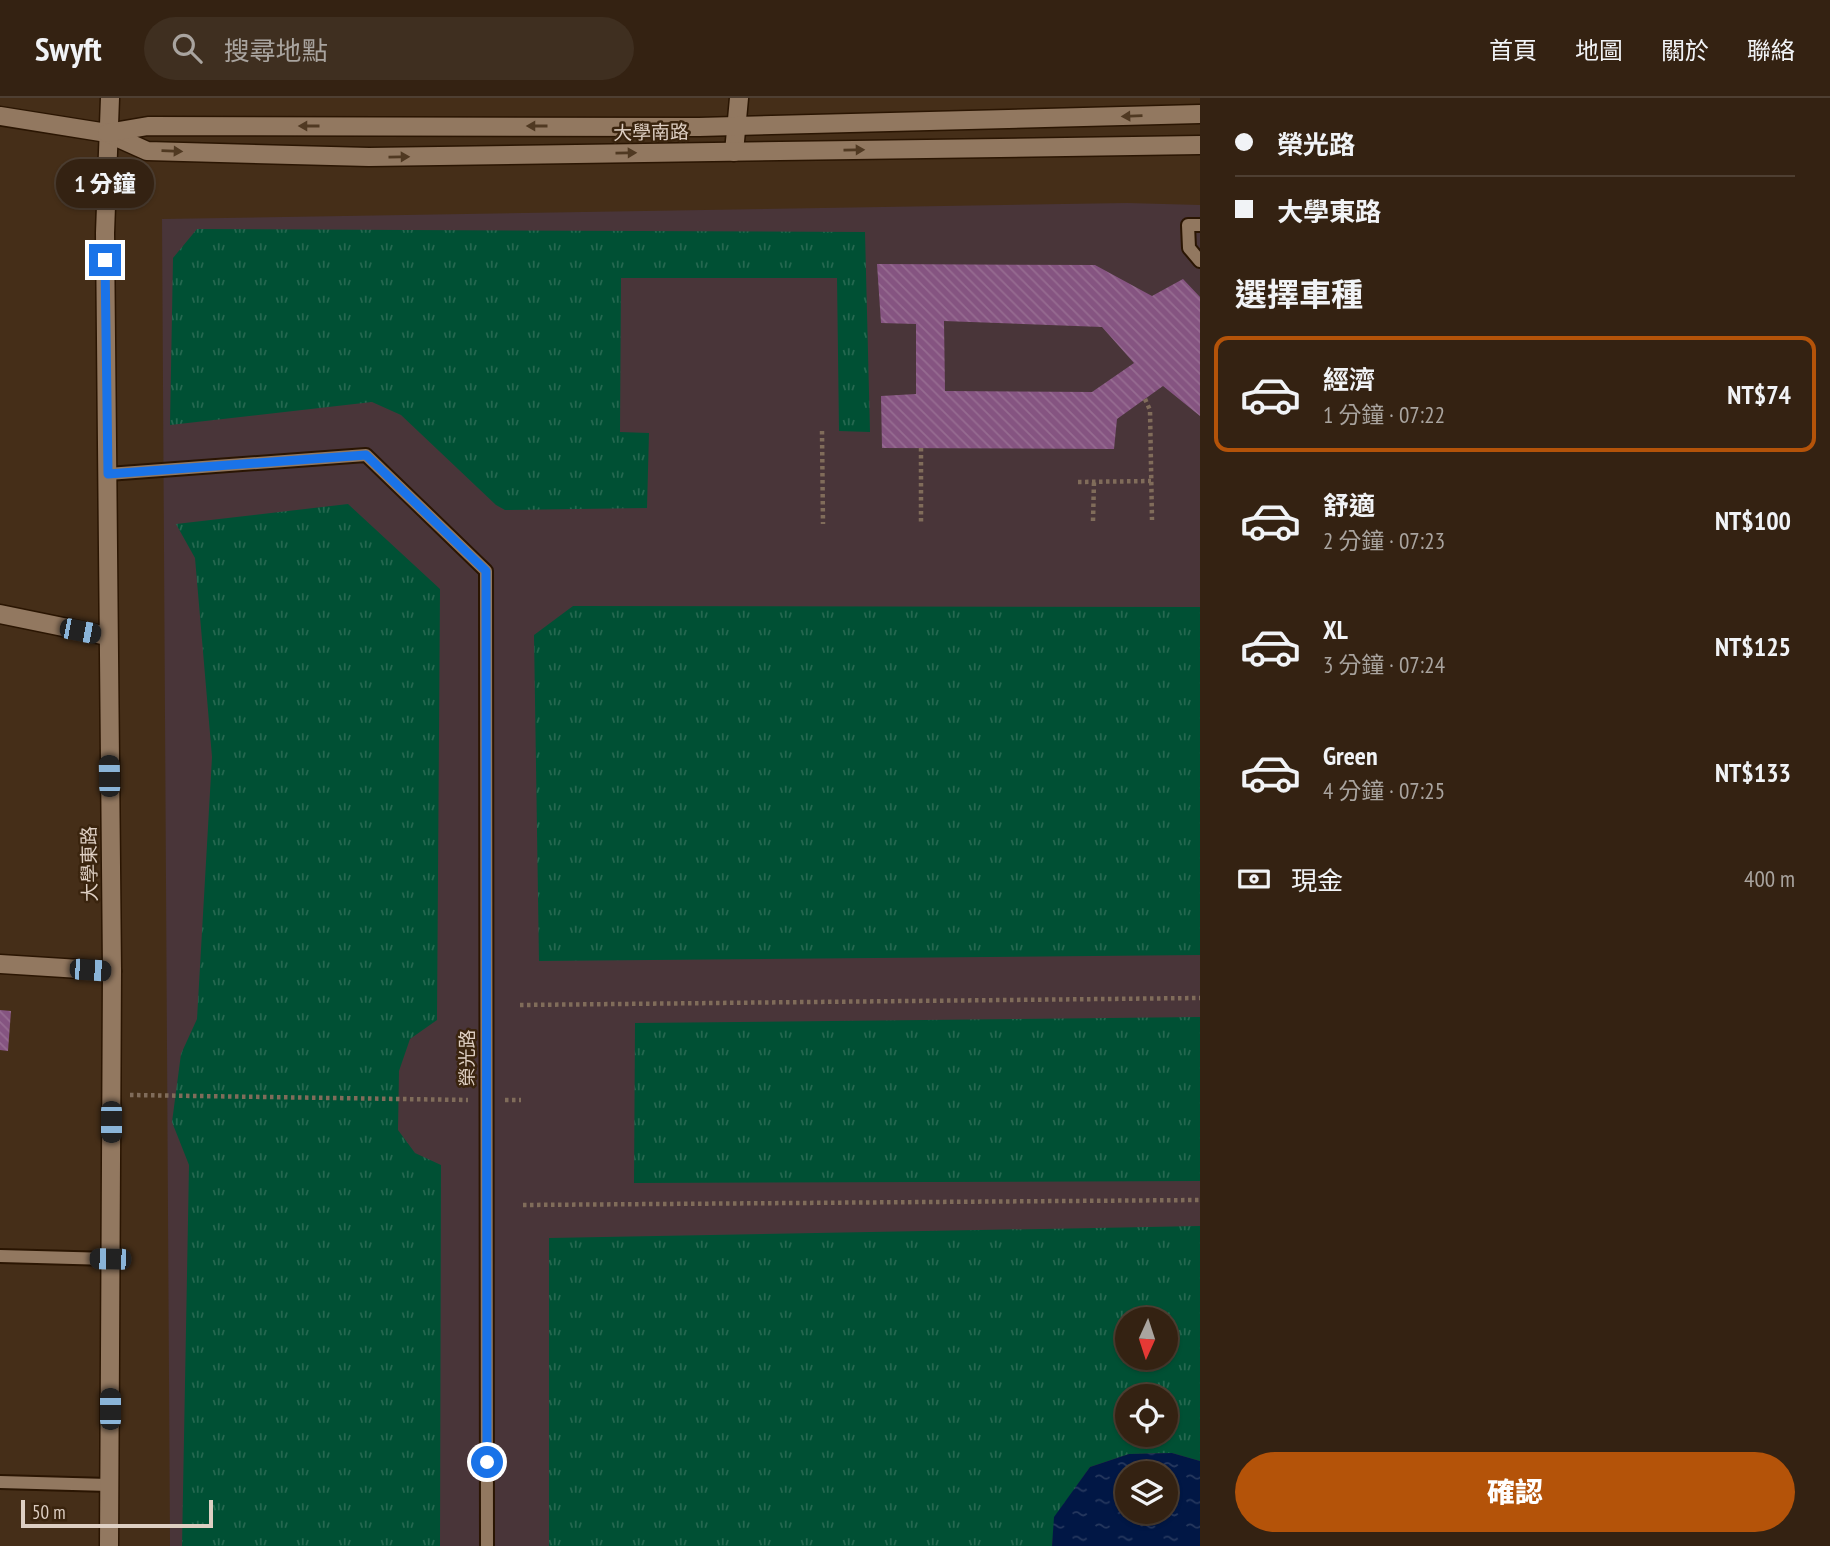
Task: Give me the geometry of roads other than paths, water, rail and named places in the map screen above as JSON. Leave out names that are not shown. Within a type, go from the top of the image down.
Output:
[{"type":"street","name":"大學東路","points":[[109,1546],[112,971],[107,636],[107,134],[110,98]]},
{"type":"street","points":[[734,152],[739,98]]},
{"type":"street","name":"大學南路","points":[[107,134],[148,126],[737,126],[1200,114]]},
{"type":"street","name":"大學南路","points":[[0,116],[107,134],[147,151],[369,158],[1200,145]]},
{"type":"street","points":[[0,614],[107,636]]},
{"type":"street","points":[[0,964],[112,971]]},
{"type":"lane","points":[[1200,225],[1188,225],[1189,248],[1200,261]]},
{"type":"lane","name":"榮光路","points":[[108,474],[366,455],[486,571],[487,1546]]},
{"type":"lane","points":[[0,1256],[110,1259]]},
{"type":"lane","points":[[0,1482],[109,1485]]},
{"type":"water","points":[[1172,1453],[1200,1461],[1200,1546],[1052,1546],[1054,1517],[1090,1467],[1129,1454]]}]
